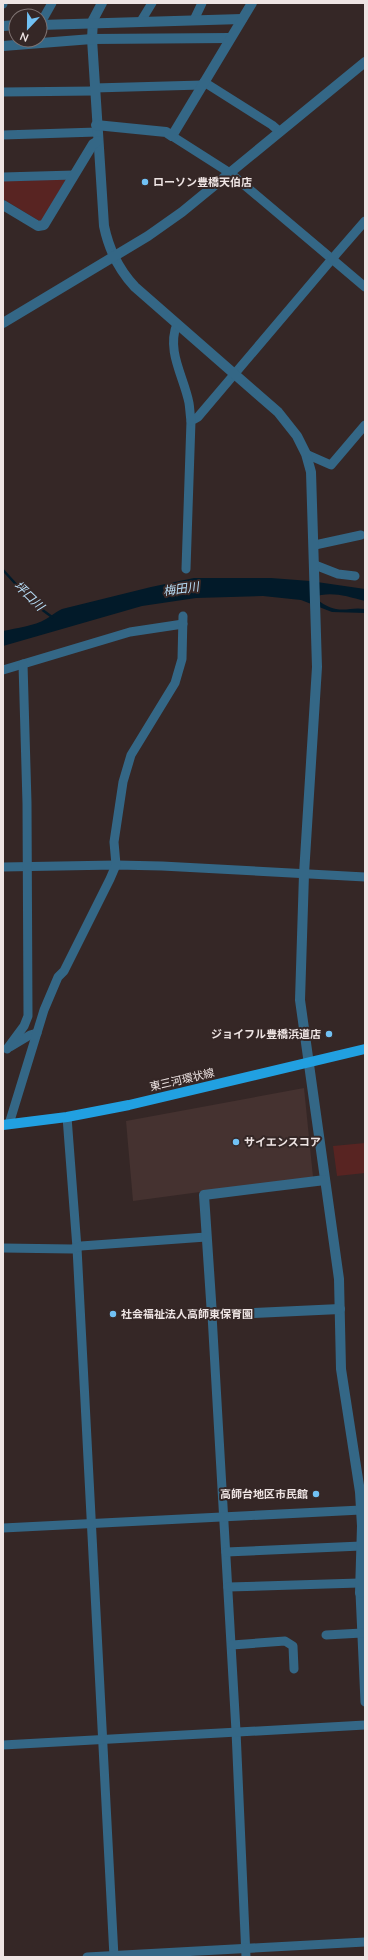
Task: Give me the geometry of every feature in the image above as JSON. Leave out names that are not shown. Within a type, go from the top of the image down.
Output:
[{"type":"main road","name":"東三河環状線","points":[[6,1125],[67,1117],[129,1105],[365,1049]]},
{"type":"street","points":[[102,3],[92,24],[94,90],[104,226],[114,257],[126,278],[135,287],[287,422],[306,454],[313,485],[317,667],[304,874],[300,993],[339,1279],[342,1369],[357,1466],[361,1510],[361,1590],[365,1702]]},
{"type":"street","points":[[141,21],[152,3]]},
{"type":"street","points":[[194,20],[202,3]]},
{"type":"street","points":[[172,136],[252,3]]},
{"type":"street","points":[[48,25],[242,19]]},
{"type":"street","points":[[3,46],[92,39],[230,38]]},
{"type":"street","points":[[3,323],[148,236],[182,212],[365,62]]},
{"type":"street","points":[[3,92],[94,90],[203,84],[272,125],[280,132]]},
{"type":"street","points":[[3,205],[38,226],[44,225],[93,144],[97,132]]},
{"type":"street","points":[[3,135],[97,132],[166,132],[230,173],[365,287]]},
{"type":"street","points":[[3,177],[74,174]]},
{"type":"street","points":[[191,421],[198,417],[365,221]]},
{"type":"street","points":[[177,324],[175,329],[175,357],[189,402],[191,421],[186,569]]},
{"type":"street","points":[[306,454],[331,464],[365,425]]},
{"type":"street","points":[[315,545],[361,535]]},
{"type":"street","points":[[315,565],[338,574],[355,576]]},
{"type":"street","points":[[3,670],[130,632],[183,620],[182,659],[175,683],[131,755],[123,782],[114,842],[116,865],[68,964],[58,977],[44,1010],[6,1125]]},
{"type":"street","points":[[5,1050],[24,1026],[28,1016],[29,953],[26,867],[23,664]]},
{"type":"street","points":[[3,867],[116,865],[365,877]]},
{"type":"street","points":[[5,1050],[30,1035],[37,1033]]},
{"type":"street","points":[[67,1117],[77,1248],[90,1525],[114,1956]]},
{"type":"street","points":[[245,1953],[232,1645],[204,1195],[326,1180]]},
{"type":"street","points":[[3,1248],[77,1248],[81,1246],[206,1237]]},
{"type":"street","points":[[212,1315],[340,1309]]},
{"type":"street","points":[[3,1528],[90,1525],[223,1516],[361,1510]]},
{"type":"street","points":[[226,1552],[361,1546]]},
{"type":"street","points":[[228,1587],[361,1590]]},
{"type":"street","points":[[326,1635],[362,1633]]},
{"type":"street","points":[[232,1645],[285,1641],[293,1646],[294,1669]]},
{"type":"street","points":[[3,1745],[365,1725]]},
{"type":"street","points":[[87,1957],[245,1953],[365,1942]]},
{"type":"shaded area","points":[[66,179],[41,222],[3,199],[3,181]]},
{"type":"shaded area","name":"サイエンスコア","points":[[304,1088],[313,1177],[133,1201],[126,1121]]},
{"type":"shaded area","points":[[365,1143],[365,1173],[337,1176],[333,1146]]},
{"type":"water","name":"梅田川","points":[[194,578],[271,578],[310,581],[365,589],[365,601],[332,594],[313,597],[333,608],[365,609],[365,613],[332,612],[301,600],[263,596],[196,598],[142,606],[3,646],[3,631],[36,623],[48,618],[62,609]]},
{"type":"waterway","name":"坪口川","points":[[3,570],[33,603],[52,617]]},
{"type":"place","name":"ローソン豊橋天伯店","points":[[145,182]]},
{"type":"place","name":"ジョイフル豊橋浜道店","points":[[329,1034]]},
{"type":"place","name":"サイエンスコア","points":[[236,1142]]},
{"type":"place","name":"社会福祉法人高師東保育園","points":[[113,1314]]},
{"type":"place","name":"高師台地区市民館","points":[[316,1494]]}]
